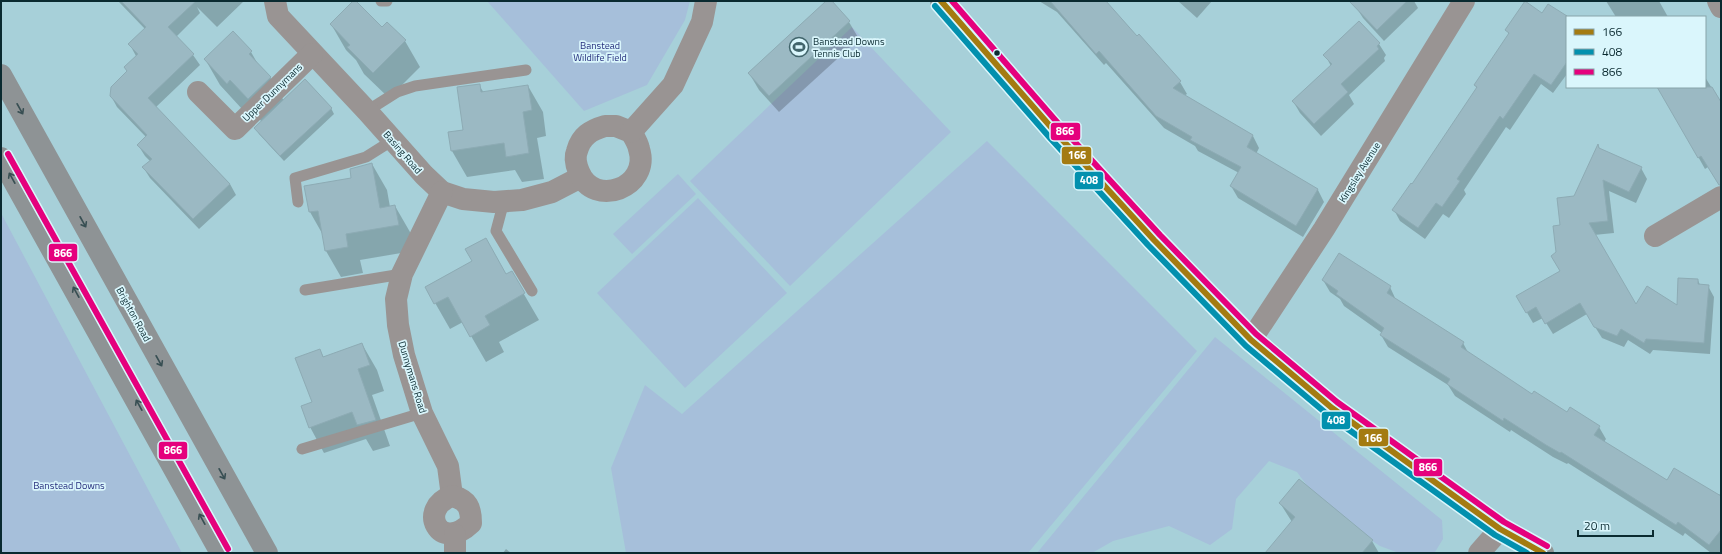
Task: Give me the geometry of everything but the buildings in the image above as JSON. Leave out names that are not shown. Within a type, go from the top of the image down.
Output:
[{"type":"highway","name":"Brighton Road","points":[[1,75],[267,553]]},
{"type":"highway","points":[[1,158],[221,553]]},
{"type":"main road","points":[[941,1],[1062,140],[1154,240],[1250,340],[1332,408],[1500,529],[1543,553]]},
{"type":"street","name":"Basing Road","points":[[275,1],[278,16],[367,111],[424,175],[442,192],[463,199],[504,201],[522,200],[552,192],[581,177]]},
{"type":"street","points":[[631,132],[673,85],[702,22],[706,1]]},
{"type":"street","name":"Kingsley Avenue","points":[[1250,340],[1324,229],[1464,1]]},
{"type":"street","points":[[1718,1],[1721,7]]},
{"type":"street","name":"Upper Dunnymans","points":[[198,92],[235,129],[312,54]]},
{"type":"street","points":[[605,126],[616,126],[631,132],[639,148],[641,158],[639,169],[634,178],[627,185],[618,190],[602,190],[588,184],[581,177],[576,166],[575,155],[579,144],[585,135],[594,129],[605,126]]},
{"type":"street","name":"Dunnymans Road","points":[[442,192],[402,274],[396,298],[398,325],[404,355],[422,413],[448,466],[452,496],[444,498],[438,505],[434,513],[436,523],[440,531],[448,534],[455,544]]},
{"type":"street","points":[[1655,236],[1721,197]]},
{"type":"street","points":[[1479,553],[1500,529]]},
{"type":"lane","points":[[381,1],[387,1]]},
{"type":"lane","points":[[367,111],[397,92],[415,86],[526,70]]},
{"type":"lane","points":[[298,202],[295,178],[366,157],[393,140]]},
{"type":"lane","points":[[504,201],[496,231],[532,292]]},
{"type":"lane","points":[[305,290],[402,274]]},
{"type":"lane","points":[[302,449],[422,413]]},
{"type":"green space","name":"Banstead Wildlife Field","points":[[487,1],[690,1],[685,20],[647,85],[584,111]]},
{"type":"green space","points":[[852,27],[951,132],[790,286],[690,181]]},
{"type":"green space","points":[[987,141],[1197,351],[1028,553],[626,553],[611,468],[645,385],[682,414]]},
{"type":"green space","points":[[678,174],[696,194],[632,254],[613,234]]},
{"type":"green space","points":[[698,198],[787,293],[685,388],[597,293]]},
{"type":"green space","name":"Banstead Downs","points":[[1,213],[182,553],[1,553]]},
{"type":"green space","points":[[1215,337],[1442,520],[1443,539],[1435,552],[1399,553],[1380,546],[1325,510],[1297,472],[1269,461],[1236,499],[1232,529],[1210,545],[1169,526],[1113,541],[1092,553],[1037,553]]},
{"type":"transit line","name":"166","points":[[941,1],[1057,134],[1154,240],[1251,340],[1332,408],[1500,529],[1543,553]]},
{"type":"transit line","name":"866","points":[[952,1],[1063,129],[1160,235],[1256,334],[1337,402],[1504,522],[1547,546]]},
{"type":"transit line","name":"408","points":[[935,6],[1051,139],[1148,245],[1246,346],[1327,414],[1495,535],[1527,553]]},
{"type":"transit line","name":"866","points":[[8,154],[228,549]]},
{"type":"place","name":"Banstead Downs Tennis Club","points":[[799,47]]}]
